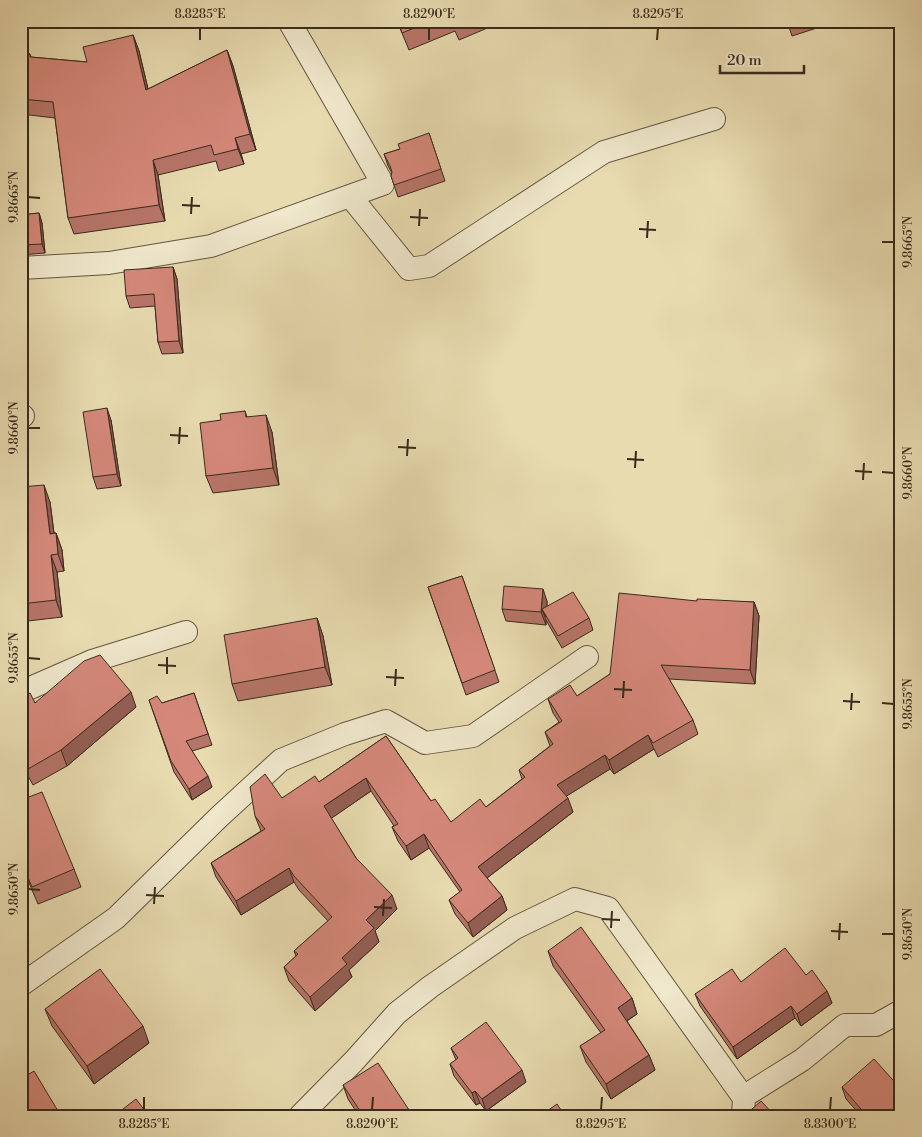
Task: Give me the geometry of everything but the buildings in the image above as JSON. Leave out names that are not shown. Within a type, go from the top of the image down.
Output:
[{"type":"street","points":[[21,268],[108,263],[210,246],[383,184],[289,21]]},
{"type":"street","points":[[350,196],[409,269],[429,266],[604,152],[714,120]]},
{"type":"street","points":[[21,692],[92,661],[186,632]]},
{"type":"street","points":[[21,985],[116,918],[218,817],[282,760],[345,734],[386,721],[425,743],[472,736],[587,657]]},
{"type":"street","points":[[300,1116],[354,1061],[397,1013],[430,987],[515,928],[575,899],[608,908],[743,1106],[845,1024],[876,1025],[901,1010]]}]
